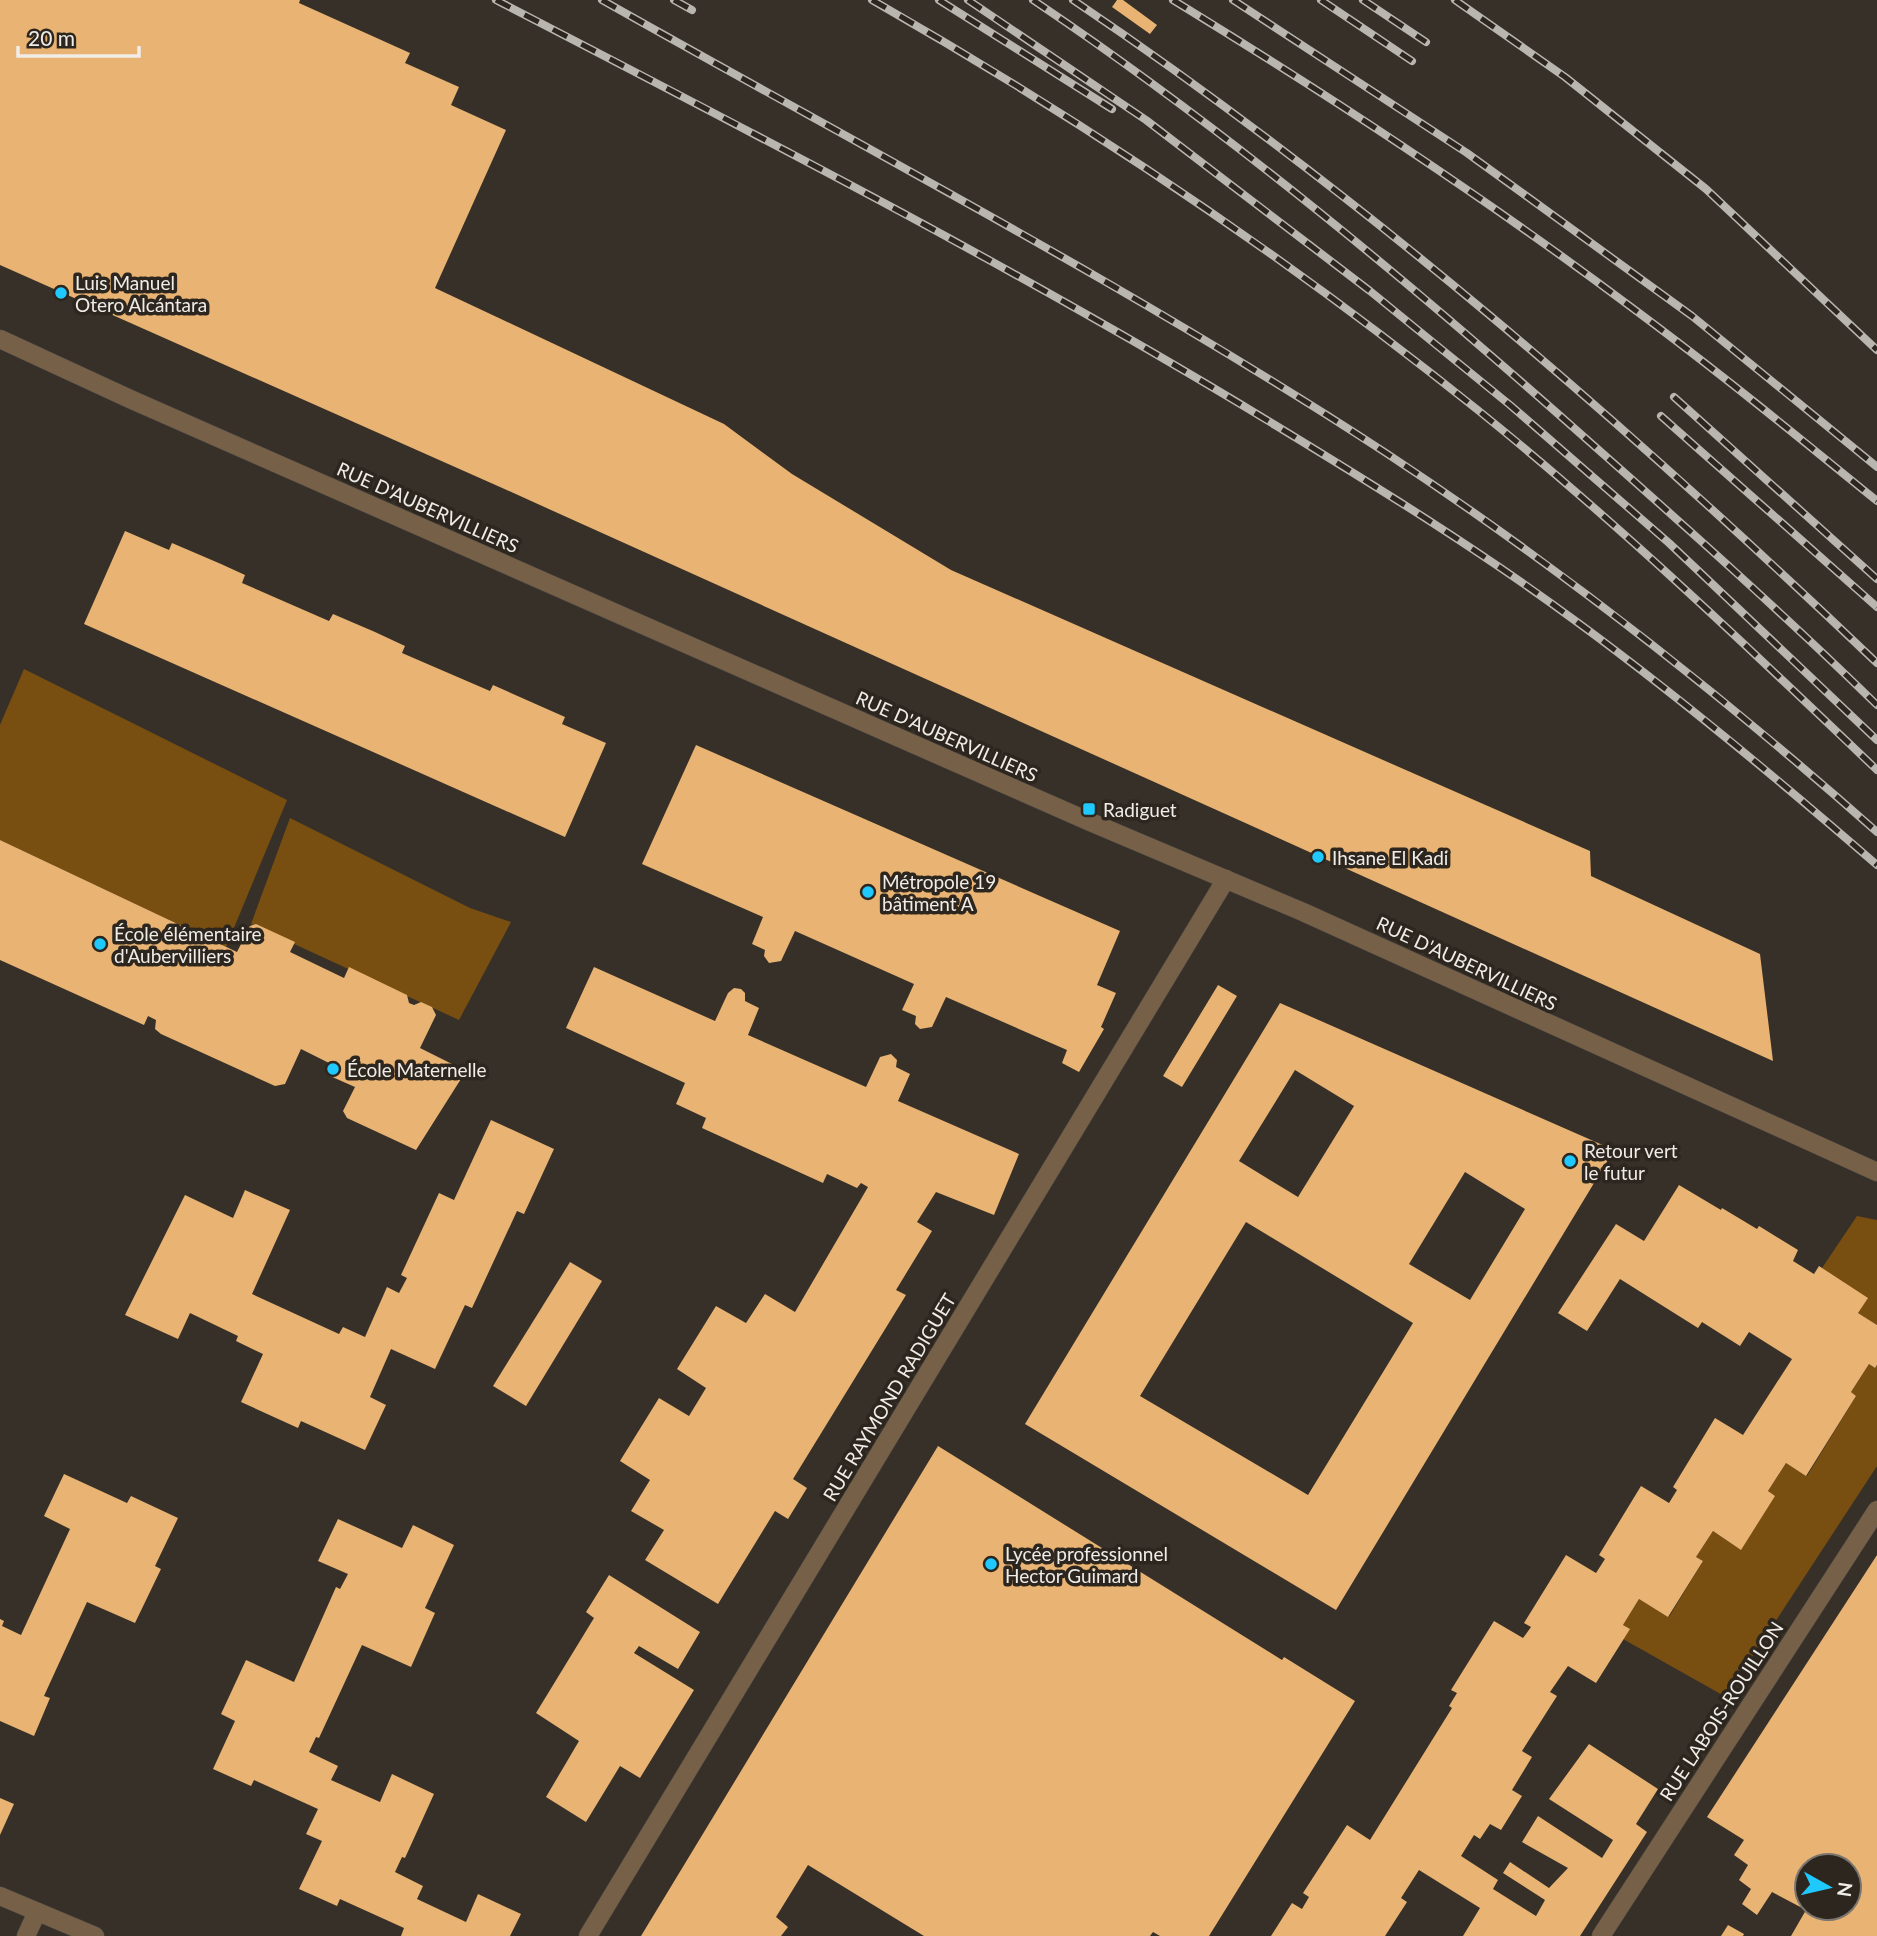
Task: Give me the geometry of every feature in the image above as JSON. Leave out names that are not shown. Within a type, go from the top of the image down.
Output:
[{"type":"street","name":"RUE D'AUBERVILLIERS","points":[[0,339],[130,399],[1226,879],[1877,1172]]},
{"type":"street","name":"RUE RAYMOND RADIGUET","points":[[589,1936],[1226,879]]},
{"type":"street","name":"RUE LABOIS-ROUILLON","points":[[1601,1936],[1877,1510]]},
{"type":"street","points":[[0,1896],[95,1936]]},
{"type":"street","points":[[26,1936],[37,1912]]},
{"type":"shaded area","points":[[24,669],[287,800],[226,947],[0,840],[0,725]]},
{"type":"shaded area","points":[[290,818],[470,908],[511,922],[459,1020],[251,924]]},
{"type":"shaded area","points":[[1857,1216],[1877,1220],[1877,1325],[1858,1313],[1822,1268]]},
{"type":"shaded area","points":[[1869,1364],[1875,1368],[1877,1365],[1877,1466],[1726,1697],[1623,1639],[1629,1629],[1623,1625],[1639,1599],[1669,1617],[1703,1561],[1696,1557],[1713,1531],[1740,1549],[1774,1496],[1768,1491],[1786,1463],[1807,1476],[1856,1396],[1851,1392]]},
{"type":"building","points":[[0,0],[300,0],[299,3],[410,53],[405,63],[459,87],[451,105],[506,130],[435,288],[724,424],[792,474],[951,570],[1590,851],[1591,876],[1760,954],[1773,1061],[500,487],[0,265]]},
{"type":"building","points":[[1117,0],[1123,0],[1157,25],[1150,34],[1112,7]]},
{"type":"building","points":[[125,531],[169,550],[172,543],[221,564],[245,575],[242,583],[329,621],[333,614],[375,632],[405,646],[402,653],[490,691],[493,685],[565,717],[562,724],[606,743],[565,837],[84,624]]},
{"type":"building","name":"Métropole 19 bâtiment A","points":[[696,745],[1120,931],[1097,985],[1116,993],[1101,1027],[1104,1029],[1079,1072],[1062,1063],[1067,1050],[946,997],[932,1027],[920,1029],[915,1024],[916,1016],[902,1010],[914,984],[795,931],[781,961],[769,963],[764,956],[765,950],[752,944],[763,917],[642,864]]},
{"type":"building","points":[[0,840],[237,952],[250,926],[256,924],[295,942],[290,952],[344,978],[349,967],[407,995],[409,1003],[414,1005],[421,1002],[432,1007],[436,1015],[420,1048],[466,1071],[416,1150],[347,1118],[343,1111],[355,1087],[330,1076],[326,1071],[329,1063],[301,1049],[285,1084],[275,1086],[161,1034],[155,1029],[156,1020],[148,1016],[144,1025],[0,960]]},
{"type":"building","points":[[594,967],[715,1021],[728,993],[734,988],[741,989],[745,993],[745,1001],[759,1008],[748,1035],[866,1087],[880,1057],[891,1054],[897,1060],[896,1067],[910,1074],[898,1101],[1019,1154],[994,1215],[936,1192],[917,1222],[932,1231],[896,1290],[906,1295],[793,1479],[807,1488],[788,1519],[775,1511],[718,1604],[645,1560],[664,1530],[631,1511],[650,1480],[620,1461],[659,1398],[689,1416],[706,1388],[677,1369],[716,1306],[746,1323],[765,1294],[795,1312],[868,1187],[861,1183],[857,1188],[827,1174],[823,1183],[702,1128],[706,1118],[676,1104],[685,1083],[566,1028]]},
{"type":"building","points":[[1218,985],[1237,996],[1182,1087],[1163,1076]]},
{"type":"building","points":[[1280,1003],[1614,1150],[1336,1610],[1025,1424]],"holes":[[[1295,1070],[1354,1106],[1298,1197],[1239,1161]],[[1465,1172],[1525,1209],[1470,1300],[1409,1264]],[[1246,1222],[1413,1323],[1308,1495],[1140,1396]]]},
{"type":"building","points":[[491,1120],[554,1149],[524,1214],[517,1211],[472,1308],[465,1305],[435,1369],[391,1349],[370,1397],[386,1405],[365,1450],[301,1421],[298,1428],[241,1402],[263,1354],[236,1341],[238,1336],[190,1313],[178,1339],[125,1315],[185,1195],[233,1218],[245,1190],[290,1210],[252,1294],[339,1334],[343,1327],[365,1337],[387,1287],[399,1293],[407,1278],[401,1275],[439,1193],[454,1200]]},
{"type":"building","points":[[1679,1185],[1757,1229],[1759,1226],[1798,1250],[1793,1261],[1814,1274],[1819,1266],[1868,1298],[1858,1313],[1877,1325],[1877,1365],[1875,1368],[1869,1364],[1851,1392],[1856,1396],[1806,1476],[1786,1463],[1768,1491],[1775,1496],[1741,1550],[1713,1531],[1696,1557],[1703,1561],[1668,1617],[1639,1599],[1623,1625],[1630,1629],[1596,1683],[1568,1666],[1550,1692],[1557,1696],[1522,1751],[1532,1757],[1512,1790],[1522,1796],[1501,1830],[1490,1824],[1480,1839],[1474,1835],[1461,1856],[1498,1880],[1493,1889],[1536,1916],[1545,1900],[1503,1873],[1510,1862],[1549,1888],[1568,1868],[1522,1842],[1538,1816],[1602,1858],[1613,1840],[1549,1799],[1589,1744],[1658,1789],[1636,1824],[1647,1832],[1580,1936],[1463,1936],[1480,1908],[1419,1870],[1401,1898],[1407,1902],[1385,1936],[1271,1936],[1292,1903],[1302,1909],[1309,1897],[1303,1893],[1347,1825],[1370,1840],[1452,1708],[1449,1706],[1457,1693],[1451,1690],[1494,1621],[1523,1638],[1531,1627],[1524,1623],[1566,1555],[1596,1573],[1605,1559],[1599,1555],[1641,1486],[1669,1503],[1677,1490],[1673,1487],[1715,1418],[1743,1435],[1792,1359],[1749,1332],[1740,1346],[1702,1322],[1698,1328],[1620,1279],[1587,1331],[1558,1313],[1616,1224],[1644,1241]]},
{"type":"building","points":[[570,1262],[602,1281],[526,1406],[493,1386]]},
{"type":"building","name":"Lycée professionnel Hector Guimard","points":[[938,1446],[1282,1660],[1284,1657],[1355,1701],[1209,1936],[1160,1936],[1153,1932],[1150,1936],[924,1936],[808,1865],[776,1917],[788,1927],[781,1936],[641,1936]]},
{"type":"building","points":[[64,1474],[127,1503],[131,1496],[178,1518],[155,1566],[161,1569],[135,1623],[87,1602],[44,1696],[50,1698],[34,1736],[0,1721],[0,1619],[4,1621],[2,1626],[21,1635],[70,1529],[44,1516]]},
{"type":"building","points":[[338,1519],[402,1548],[413,1525],[454,1545],[425,1608],[435,1613],[411,1667],[362,1645],[319,1738],[316,1737],[309,1752],[338,1766],[331,1780],[380,1802],[392,1774],[434,1794],[405,1858],[402,1857],[395,1872],[423,1886],[417,1899],[466,1922],[478,1894],[521,1914],[510,1936],[401,1936],[404,1928],[340,1899],[337,1906],[299,1889],[322,1841],[306,1834],[318,1809],[254,1780],[251,1786],[213,1769],[235,1721],[221,1714],[246,1660],[294,1682],[336,1587],[340,1589],[348,1574],[318,1561]]},
{"type":"building","points":[[1877,1555],[1877,1936],[1791,1936],[1799,1922],[1863,1922],[1863,1852],[1793,1852],[1793,1903],[1772,1892],[1757,1915],[1742,1904],[1751,1889],[1739,1880],[1748,1865],[1734,1855],[1744,1840],[1707,1817]]},
{"type":"building","points":[[609,1575],[700,1632],[678,1669],[639,1646],[634,1653],[694,1690],[640,1778],[620,1766],[586,1822],[546,1797],[579,1741],[536,1713],[594,1618],[586,1612]]},
{"type":"building","points":[[0,1798],[14,1804],[0,1835]]},
{"type":"building","points":[[1728,1925],[1744,1934],[1743,1936],[1721,1936]]},
{"type":"railway","points":[[496,0],[987,259],[1180,368],[1390,496],[1504,570],[1616,651],[1730,740],[1877,865]]},
{"type":"railway","points":[[602,0],[1096,276],[1194,333],[1386,453],[1514,541],[1638,634],[1759,731],[1877,832]]},
{"type":"railway","points":[[674,0],[692,10]]},
{"type":"railway","points":[[872,0],[1107,143],[1259,246],[1407,354],[1531,454],[1632,541],[1877,770]]},
{"type":"railway","points":[[939,0],[1112,109]]},
{"type":"railway","points":[[968,0],[1146,120],[1370,291],[1510,405],[1669,543],[1877,740]]},
{"type":"railway","points":[[1033,0],[1179,103],[1389,269],[1664,508],[1772,605],[1877,705]]},
{"type":"railway","points":[[1073,0],[1180,74],[1285,152],[1489,315],[1686,486],[1877,663]]},
{"type":"railway","points":[[1173,0],[1348,110],[1520,226],[1693,354],[1877,501]]},
{"type":"railway","points":[[1233,0],[1467,153],[1692,316],[1877,467]]},
{"type":"railway","points":[[1321,0],[1412,61]]},
{"type":"railway","points":[[1363,0],[1426,42]]},
{"type":"railway","points":[[1455,0],[1565,77],[1706,189],[1877,350]]},
{"type":"railway","points":[[1674,397],[1877,579]]},
{"type":"railway","points":[[1661,416],[1877,607]]},
{"type":"place","name":"Luis Manuel Otero Alcántara","points":[[61,293]]},
{"type":"place","name":"Radiguet","points":[[1089,809]]},
{"type":"place","name":"Ihsane El Kadi","points":[[1318,857]]},
{"type":"place","name":"Métropole 19 bâtiment A","points":[[868,892]]},
{"type":"place","name":"École élémentaire d'Aubervilliers","points":[[100,944]]},
{"type":"place","name":"École Maternelle","points":[[333,1069]]},
{"type":"place","name":"Retour vert le futur","points":[[1570,1161]]},
{"type":"place","name":"Lycée professionnel Hector Guimard","points":[[991,1564]]}]
